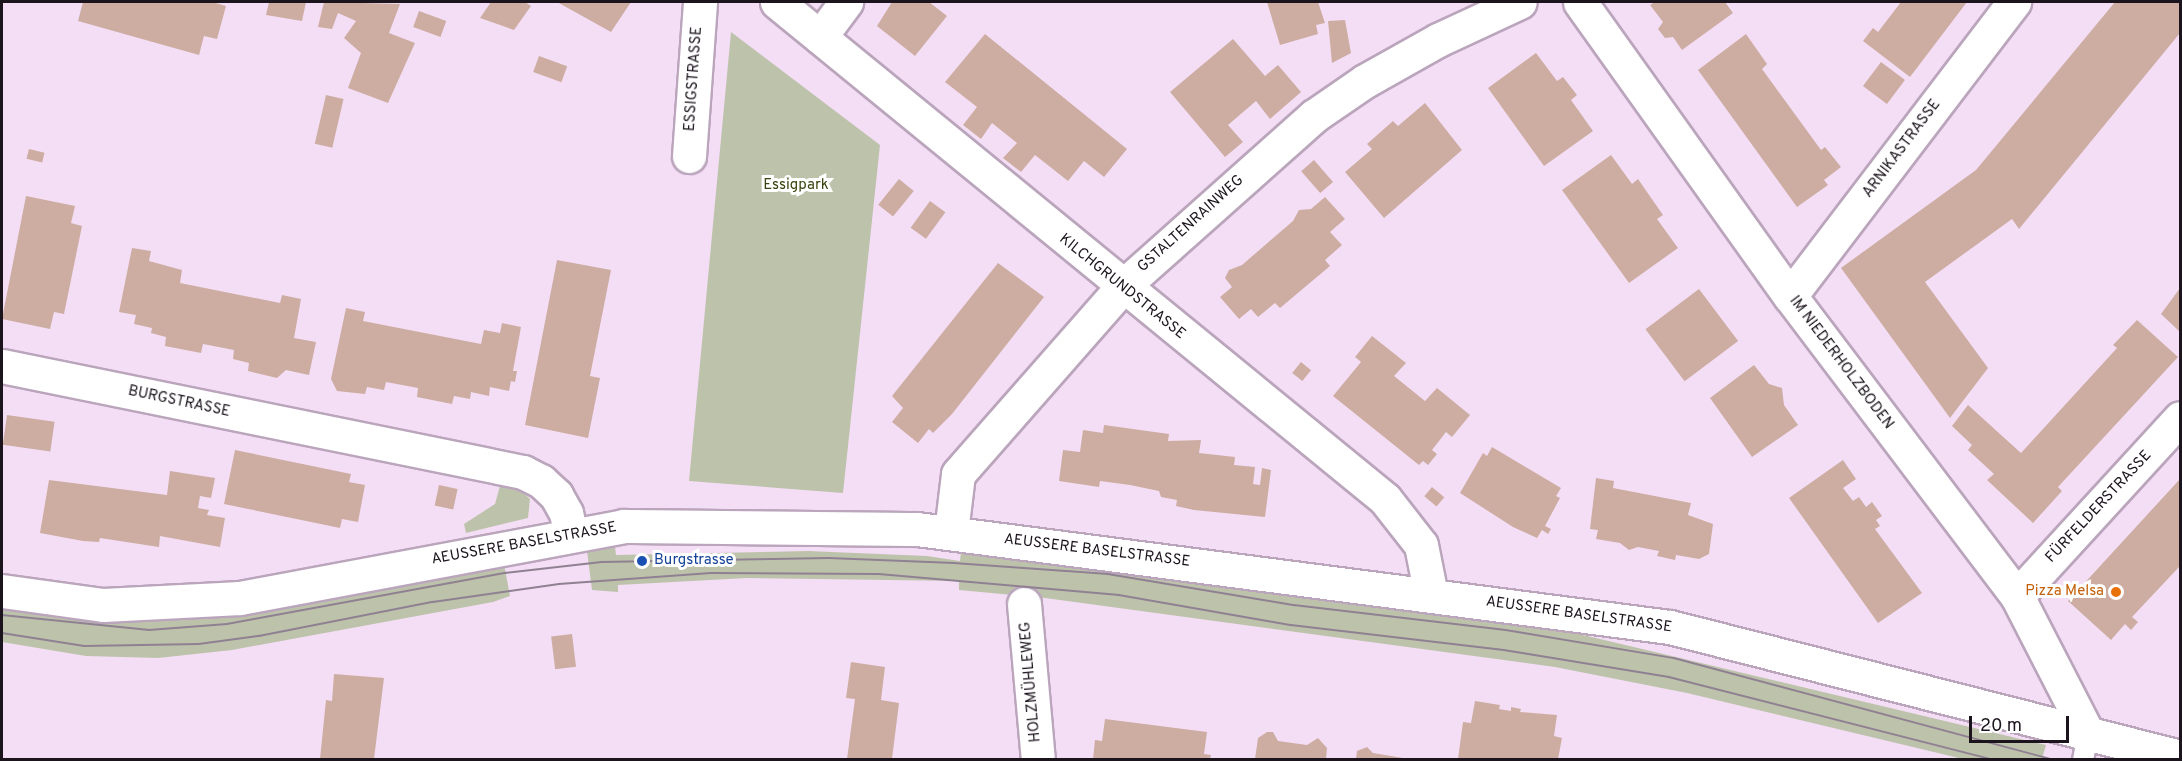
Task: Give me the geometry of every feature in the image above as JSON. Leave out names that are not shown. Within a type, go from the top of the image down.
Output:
[{"type":"street","name":"ESSIGSTRASSE","points":[[688,156],[700,2]]},
{"type":"street","name":"KILCHGRUNDSTRASSE","points":[[777,2],[1122,287],[1385,499],[1421,545],[1431,595]]},
{"type":"street","points":[[820,37],[846,2]]},
{"type":"street","name":"GSTALTENRAINWEG","points":[[951,532],[958,474],[1122,287],[1314,116],[1365,81],[1438,40],[1520,2]]},
{"type":"street","name":"IM NIEDERHOLZBODEN","points":[[1580,2],[1790,296],[2018,596],[2085,747]]},
{"type":"street","name":"ARNIKASTRASSE","points":[[1790,296],[2014,2]]},
{"type":"street","name":"BURGSTRASSE","points":[[2,366],[523,472],[541,481],[556,495],[566,513],[570,534]]},
{"type":"street","name":"FÜRFELDERSTRASSE","points":[[2018,596],[2181,418]]},
{"type":"street","name":"AEUSSERE BASELSTRASSE","points":[[2,591],[103,605],[240,598],[622,526],[951,532],[1670,627],[2085,747],[2181,757]]},
{"type":"street","name":"HOLZMÜHLEWEG","points":[[1024,604],[1038,759]]},
{"type":"green space","name":"Essigpark","points":[[731,32],[880,145],[843,493],[689,481]]},
{"type":"green space","points":[[501,482],[521,491],[530,499],[528,518],[466,533],[464,524],[495,504]]},
{"type":"green space","points":[[615,547],[616,555],[808,551],[927,556],[960,561],[961,551],[1293,594],[1579,634],[2046,745],[2042,759],[1963,759],[1687,693],[1555,667],[1045,598],[959,590],[959,581],[747,578],[618,585],[618,592],[592,590],[587,551]]},
{"type":"green space","points":[[504,564],[510,596],[493,602],[232,650],[158,658],[86,656],[2,642],[2,607],[270,609]]},
{"type":"building","points":[[83,2],[212,2],[226,6],[217,39],[204,36],[199,55],[78,21]]},
{"type":"building","points":[[269,2],[306,2],[302,21],[266,15]]},
{"type":"building","points":[[324,2],[400,4],[389,33],[415,43],[388,103],[348,88],[361,53],[344,38],[356,21],[338,13],[332,29],[318,27]]},
{"type":"building","points":[[491,2],[525,2],[531,6],[514,30],[480,18]]},
{"type":"building","points":[[557,2],[631,2],[611,32]]},
{"type":"building","points":[[892,2],[929,2],[947,16],[915,56],[877,26]]},
{"type":"building","points":[[1267,2],[1318,2],[1325,23],[1316,25],[1318,34],[1280,45]]},
{"type":"building","points":[[1655,2],[1725,2],[1733,13],[1682,50],[1673,37],[1665,38],[1658,29],[1663,22],[1650,5]]},
{"type":"building","points":[[1901,2],[1967,2],[1910,77],[1863,41],[1873,28],[1878,32]]},
{"type":"building","points":[[2115,2],[2180,2],[2180,33],[2019,229],[2012,219],[1925,282],[1988,368],[1950,418],[1841,268],[1976,170]]},
{"type":"building","points":[[419,11],[446,21],[440,37],[413,27]]},
{"type":"building","points":[[1345,20],[1351,53],[1332,63],[1328,21]]},
{"type":"building","points":[[985,34],[1127,149],[1104,177],[1084,161],[1068,181],[1035,155],[1021,172],[1003,158],[1017,143],[992,123],[981,139],[963,125],[977,107],[945,82]]},
{"type":"building","points":[[1746,34],[1767,64],[1762,69],[1821,150],[1825,147],[1841,167],[1824,180],[1828,185],[1797,207],[1698,70]]},
{"type":"building","points":[[1233,39],[1265,76],[1278,65],[1301,92],[1270,119],[1256,101],[1228,125],[1243,142],[1225,157],[1170,92]]},
{"type":"building","points":[[1536,53],[1557,81],[1563,77],[1577,95],[1571,100],[1593,131],[1544,166],[1488,88]]},
{"type":"building","points":[[539,56],[567,66],[561,82],[533,72]]},
{"type":"building","points":[[1881,62],[1905,80],[1887,104],[1863,86]]},
{"type":"building","points":[[326,95],[344,99],[332,148],[315,144]]},
{"type":"building","points":[[1425,103],[1462,150],[1384,218],[1345,172],[1372,149],[1367,144],[1393,121],[1398,126]]},
{"type":"building","points":[[29,149],[45,153],[42,163],[27,159]]},
{"type":"building","points":[[1611,155],[1632,184],[1638,179],[1663,215],[1657,219],[1678,248],[1629,283],[1562,190]]},
{"type":"building","points":[[1314,160],[1333,182],[1320,193],[1301,171]]},
{"type":"building","points":[[899,179],[914,191],[893,217],[878,205]]},
{"type":"building","points":[[26,196],[75,206],[71,223],[82,226],[64,314],[54,312],[50,329],[2,319]]},
{"type":"building","points":[[1325,197],[1345,219],[1330,232],[1342,245],[1325,260],[1330,266],[1280,308],[1275,303],[1258,317],[1251,309],[1239,319],[1220,297],[1232,287],[1225,278],[1229,270],[1242,265],[1293,221],[1299,210],[1311,209]]},
{"type":"building","points":[[930,201],[945,212],[926,239],[911,228]]},
{"type":"building","points":[[132,248],[151,251],[149,261],[182,270],[180,283],[280,303],[282,295],[301,299],[294,338],[316,342],[309,375],[286,370],[277,378],[248,371],[249,363],[233,359],[234,350],[203,344],[201,353],[165,346],[166,337],[151,333],[152,328],[134,324],[136,315],[119,312]]},
{"type":"building","points":[[557,260],[611,270],[590,376],[600,378],[588,438],[525,425]]},
{"type":"building","points":[[998,263],[1044,297],[952,414],[933,433],[929,429],[918,443],[892,422],[903,408],[892,396]]},
{"type":"building","points":[[2180,288],[2180,332],[2161,314]]},
{"type":"building","points":[[1699,289],[1738,341],[1685,381],[1645,329]]},
{"type":"building","points":[[346,308],[365,312],[363,321],[481,344],[484,330],[500,333],[502,323],[521,327],[513,371],[517,371],[515,382],[511,381],[509,391],[490,387],[489,396],[471,392],[470,399],[454,396],[452,404],[417,397],[418,388],[386,382],[384,390],[367,387],[365,394],[337,391],[331,379]]},
{"type":"building","points":[[2137,320],[2178,357],[2058,487],[2062,491],[2033,523],[1987,480],[1994,474],[1968,450],[1972,445],[1952,426],[1968,405],[2021,453],[2117,348],[2113,345]]},
{"type":"building","points":[[1372,336],[1406,363],[1394,376],[1425,401],[1437,388],[1470,415],[1452,437],[1446,432],[1432,450],[1437,454],[1428,465],[1423,461],[1419,465],[1333,396],[1361,362],[1355,357]]},
{"type":"building","points":[[1301,362],[1311,370],[1302,381],[1292,373]]},
{"type":"building","points":[[1754,365],[1769,384],[1782,388],[1784,405],[1798,425],[1752,457],[1710,398]]},
{"type":"building","points":[[7,415],[55,422],[50,451],[3,445]]},
{"type":"building","points":[[1104,425],[1169,434],[1168,441],[1201,440],[1199,453],[1235,457],[1234,465],[1255,467],[1253,484],[1260,485],[1262,468],[1271,470],[1265,517],[1176,506],[1177,500],[1161,497],[1159,491],[1130,485],[1100,481],[1099,487],[1059,481],[1063,450],[1080,452],[1083,430],[1103,433]]},
{"type":"building","points":[[1492,447],[1561,488],[1556,496],[1560,498],[1545,526],[1551,529],[1548,534],[1542,530],[1537,538],[1513,527],[1460,493],[1483,453],[1487,456]]},
{"type":"building","points":[[235,450],[351,474],[349,482],[365,485],[358,522],[342,519],[340,528],[224,504]]},
{"type":"building","points":[[1843,460],[1856,479],[1843,488],[1853,501],[1859,497],[1866,507],[1872,502],[1882,516],[1876,520],[1880,526],[1875,529],[1922,593],[1878,623],[1789,498]]},
{"type":"building","points":[[170,471],[215,478],[211,498],[200,496],[198,508],[209,510],[207,515],[225,518],[220,547],[160,536],[159,547],[100,538],[99,542],[83,541],[40,533],[49,480],[167,495]]},
{"type":"building","points":[[1596,478],[1614,481],[1613,488],[1691,503],[1688,515],[1713,524],[1709,554],[1699,559],[1676,555],[1675,560],[1657,556],[1659,551],[1638,547],[1629,550],[1620,543],[1596,539],[1598,530],[1590,529]]},
{"type":"building","points":[[2180,479],[2180,566],[2132,617],[2138,622],[2131,630],[2125,624],[2111,640],[2068,601]]},
{"type":"building","points":[[439,485],[458,489],[453,509],[435,506]]},
{"type":"building","points":[[1432,487],[1444,497],[1437,506],[1424,496]]},
{"type":"building","points":[[572,634],[576,667],[555,669],[551,637]]},
{"type":"building","points":[[851,662],[885,667],[881,700],[899,703],[892,759],[847,759],[855,699],[846,698]]},
{"type":"building","points":[[334,674],[384,678],[374,759],[320,759],[326,700],[332,701]]},
{"type":"building","points":[[1475,701],[1500,705],[1499,709],[1511,711],[1511,707],[1521,709],[1520,712],[1557,715],[1554,736],[1562,738],[1558,759],[1458,759],[1463,722],[1471,723]]},
{"type":"building","points":[[1105,719],[1207,732],[1204,754],[1211,755],[1210,759],[1093,759],[1095,740],[1102,741]]},
{"type":"building","points":[[1267,732],[1273,732],[1278,741],[1307,745],[1318,738],[1327,748],[1326,759],[1255,759],[1258,738]]},
{"type":"building","points":[[1367,747],[1373,753],[1409,759],[1356,759],[1357,751]]},
{"type":"tram line","points":[[2,615],[149,630],[227,624],[505,573],[601,562],[829,558],[954,563],[1108,574],[1294,605],[1506,630],[1674,658],[2056,760]]},
{"type":"tram line","points":[[2,633],[84,646],[199,644],[259,636],[433,602],[559,584],[711,573],[879,574],[1119,595],[1291,625],[1504,650],[1669,677],[1994,760]]},
{"type":"place","name":"Burgstrasse","points":[[642,561]]},
{"type":"place","name":"Pizza Melsa","points":[[2116,592]]}]
